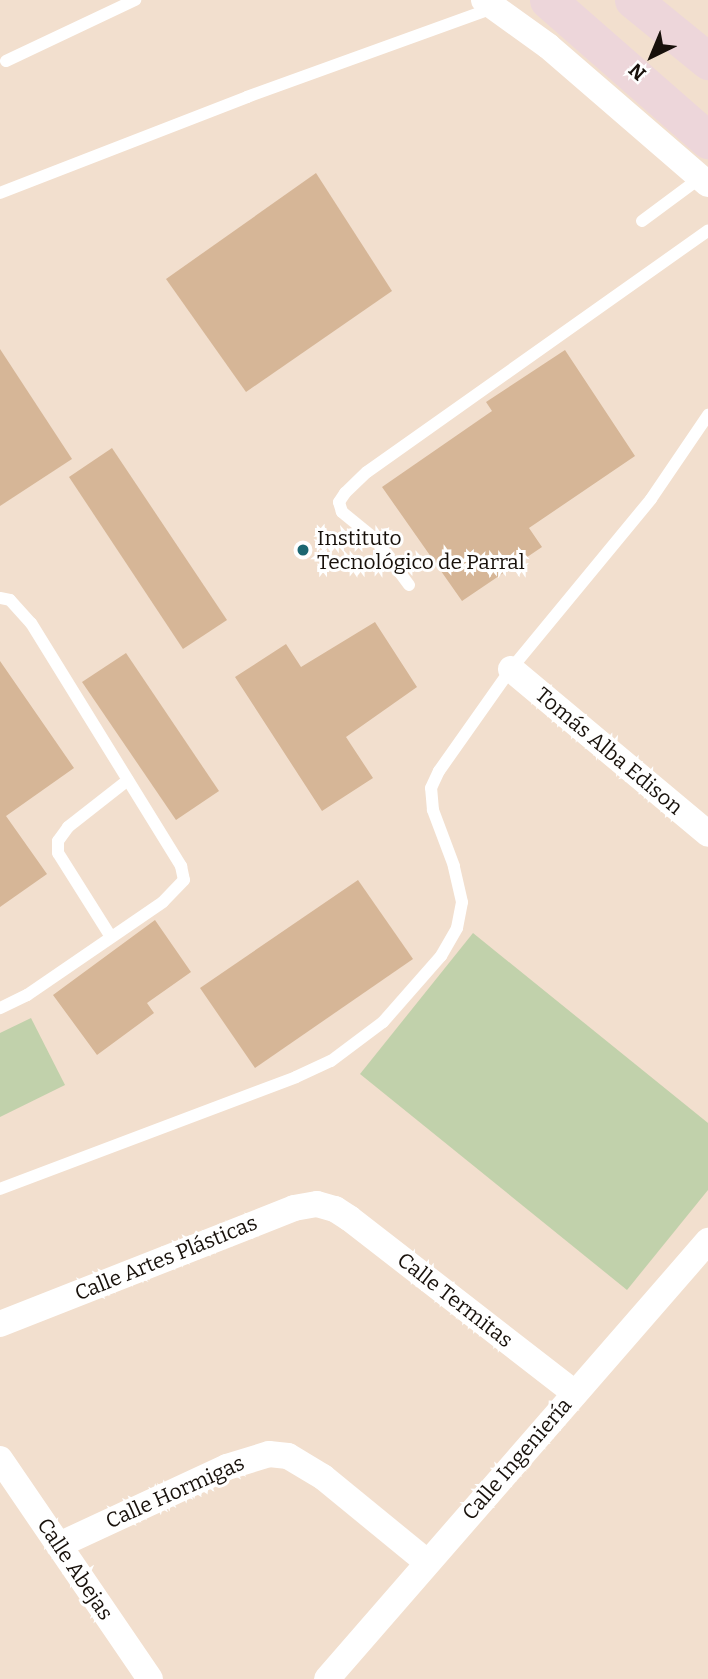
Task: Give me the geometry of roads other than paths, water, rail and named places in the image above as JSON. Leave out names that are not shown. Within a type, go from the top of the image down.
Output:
[{"type":"main road","points":[[548,0],[708,140]]},
{"type":"main road","points":[[633,0],[708,61]]},
{"type":"street","points":[[489,4],[548,46],[704,181]]},
{"type":"street","name":"Tomás Alba Edison","points":[[511,669],[708,834]]},
{"type":"street","name":"Calle Artes Plásticas","points":[[0,1324],[294,1208],[317,1204],[335,1209]]},
{"type":"street","name":"Calle Termitas","points":[[335,1209],[575,1393]]},
{"type":"street","name":"Calle Ingeniería","points":[[327,1679],[708,1241]]},
{"type":"street","name":"Calle Hormigas","points":[[58,1545],[227,1467],[269,1454],[288,1456],[323,1477],[427,1562]]},
{"type":"street","name":"Calle Abejas","points":[[0,1459],[150,1679]]},
{"type":"lane","points":[[6,61],[135,0]]},
{"type":"lane","points":[[0,193],[489,4]]},
{"type":"lane","points":[[642,221],[704,181]]},
{"type":"lane","points":[[409,585],[375,539],[342,512],[339,502],[345,493],[366,472],[708,231]]},
{"type":"lane","points":[[0,1189],[296,1077],[331,1061],[383,1022],[441,956],[457,928],[462,902],[454,866],[433,810],[431,789],[453,749],[511,669],[651,499],[708,415]]},
{"type":"lane","points":[[0,598],[10,600],[31,624],[181,866],[184,880],[163,902],[27,995],[0,1008]]},
{"type":"lane","points":[[111,937],[58,853],[58,841],[68,827],[128,780]]},
{"type":"place","name":"Instituto Tecnológico de Parral","points":[[303,550]]}]
